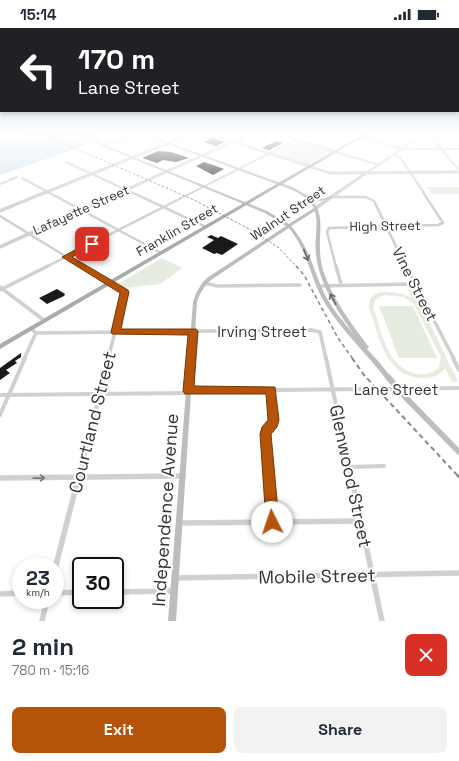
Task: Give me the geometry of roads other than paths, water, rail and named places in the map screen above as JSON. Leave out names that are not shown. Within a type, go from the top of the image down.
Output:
[{"type":"main road","points":[[141,162],[266,212],[289,226],[301,242],[318,286],[342,322],[409,401],[459,452]]},
{"type":"main road","points":[[217,162],[296,190],[308,198],[316,208],[318,219],[318,256],[326,285],[341,311],[379,366]]},
{"type":"main road","name":"Franklin Street","points":[[0,348],[34,331],[45,321],[320,162]]},
{"type":"main road","points":[[308,198],[320,200],[331,197]]},
{"type":"main road","name":"Walnut Street","points":[[204,283],[316,208]]},
{"type":"main road","name":"Independence Avenue","points":[[172,621],[195,302],[199,289],[204,283]]},
{"type":"street","points":[[66,162],[206,227]]},
{"type":"street","points":[[0,211],[123,162]]},
{"type":"street","name":"Lafayette Street","points":[[0,247],[189,162]]},
{"type":"street","points":[[45,321],[1,289],[253,162]]},
{"type":"street","points":[[290,162],[330,173],[411,173],[459,171]]},
{"type":"street","points":[[368,162],[379,165]]},
{"type":"street","name":"Walnut Street","points":[[316,208],[384,162]]},
{"type":"street","points":[[403,162],[411,173]]},
{"type":"street","points":[[451,162],[459,171]]},
{"type":"street","name":"High Street","points":[[341,284],[327,232],[329,228],[442,224],[442,221],[411,173]]},
{"type":"street","points":[[0,184],[17,177]]},
{"type":"street","points":[[22,178],[161,253]]},
{"type":"street","name":"Vine Street","points":[[331,197],[372,198],[414,284],[459,370]]},
{"type":"street","points":[[0,216],[110,283]]},
{"type":"street","name":"Courtland Street","points":[[58,557],[125,294],[124,290],[110,283]]},
{"type":"street","points":[[204,283],[217,286],[300,285]]},
{"type":"street","points":[[318,286],[341,284],[414,284]]},
{"type":"street","name":"Irving Street","points":[[34,331],[115,332],[311,330],[320,332]]},
{"type":"street","points":[[0,415],[34,331]]},
{"type":"street","name":"Glenwood Street","points":[[320,332],[331,389],[382,621]]},
{"type":"street","name":"Lane Street","points":[[0,394],[99,394],[459,388]]},
{"type":"street","points":[[271,390],[274,420],[273,424],[266,430],[266,434],[272,522]]},
{"type":"street","points":[[348,467],[384,466]]},
{"type":"street","points":[[0,478],[183,476]]},
{"type":"street","points":[[179,523],[360,521]]},
{"type":"street","name":"Mobile Street","points":[[175,578],[459,573]]},
{"type":"street","points":[[124,592],[174,591]]},
{"type":"street","points":[[0,594],[12,593]]},
{"type":"street","points":[[42,621],[45,609]]},
{"type":"water","points":[[0,162],[39,162],[0,175]]},
{"type":"railway","points":[[106,162],[194,200],[255,232],[279,248],[297,267]]},
{"type":"railway","points":[[296,266],[304,275],[338,338],[353,359]]},
{"type":"railway","points":[[352,358],[364,375],[458,476]]}]
